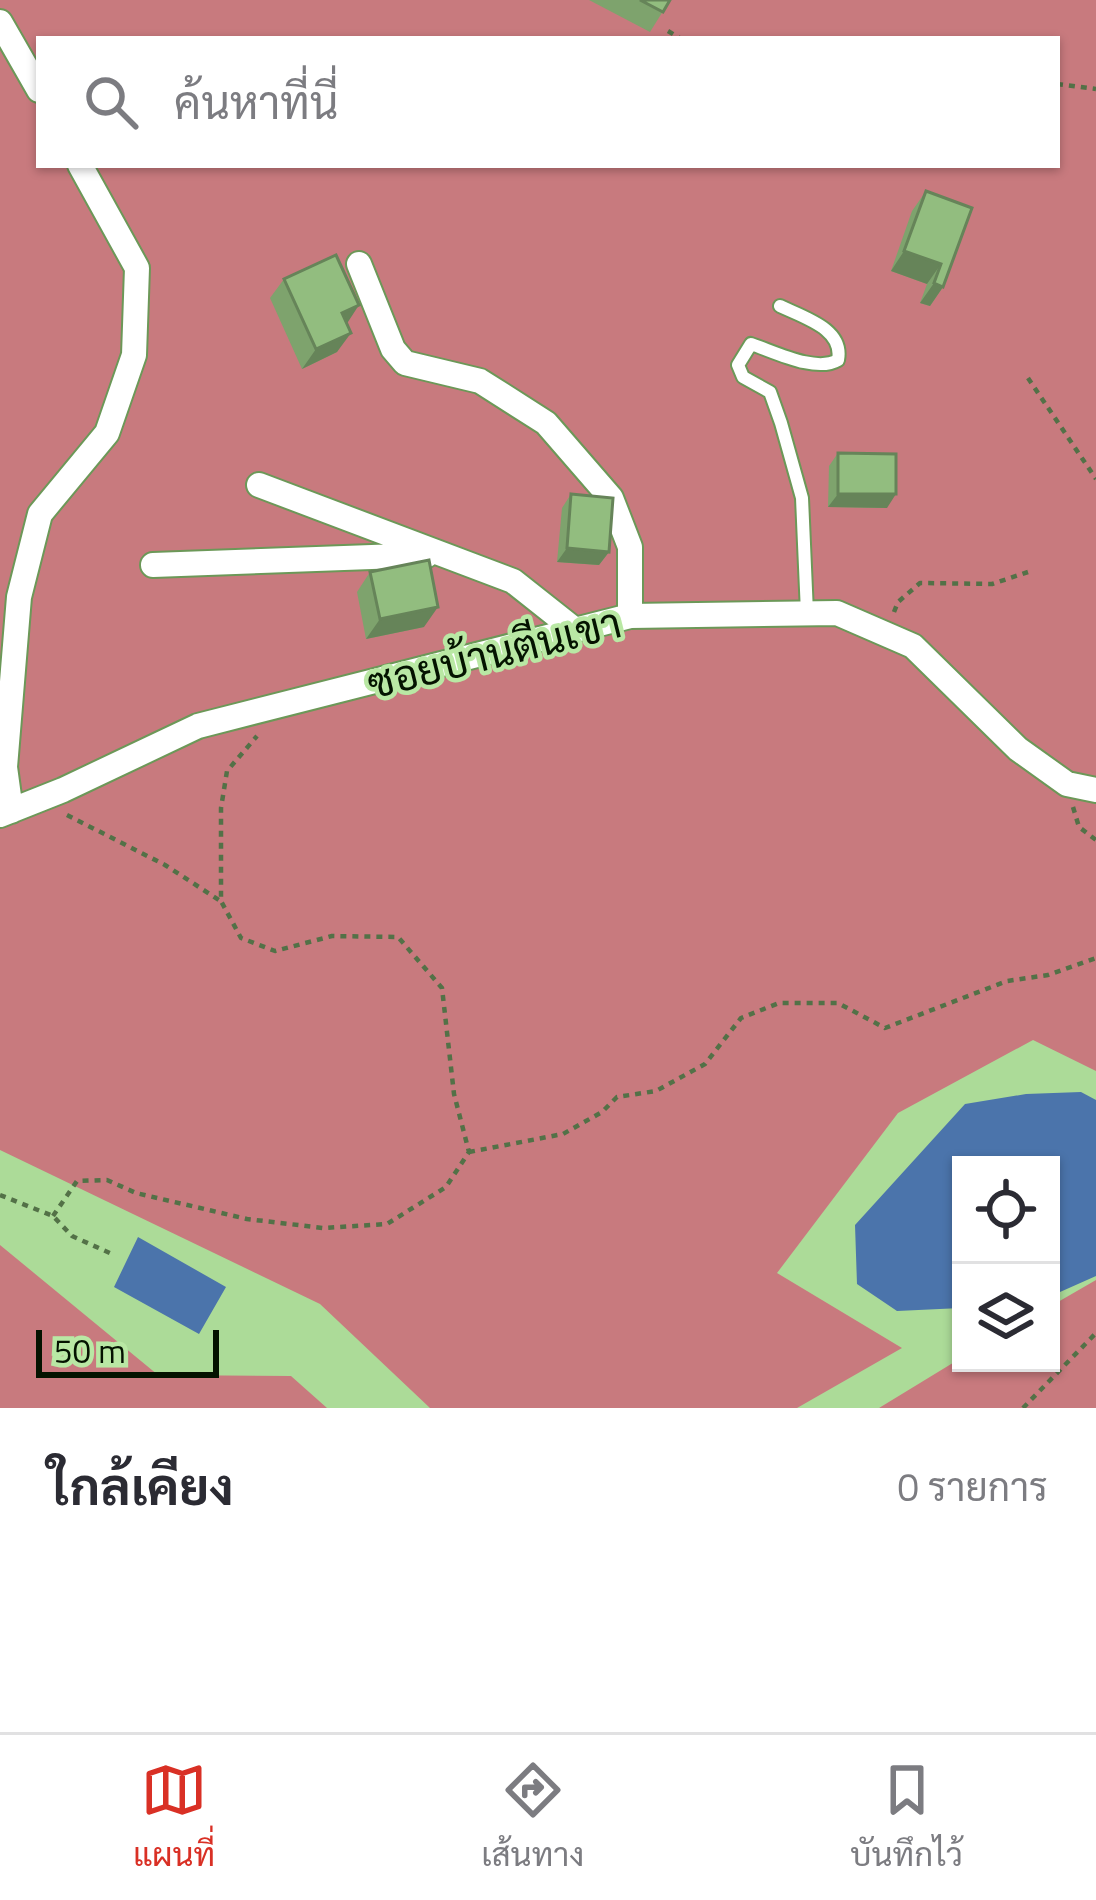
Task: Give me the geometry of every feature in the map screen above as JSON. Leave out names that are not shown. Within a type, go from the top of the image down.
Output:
[{"type":"street","points":[[0,22],[36,85]]},
{"type":"street","points":[[6,813],[5,767],[19,598],[40,514],[107,433],[134,355],[137,268],[82,168]]},
{"type":"street","points":[[359,264],[393,349],[405,363],[480,381],[546,423],[611,498],[630,547],[630,616]]},
{"type":"street","points":[[259,485],[513,581],[575,630]]},
{"type":"street","points":[[153,565],[436,555]]},
{"type":"street","name":"ซอยบ้านตีนเขา","points":[[6,813],[198,726],[630,616],[837,613],[913,646],[1018,749],[1066,784],[1096,790]]},
{"type":"lane","points":[[780,306],[835,335],[841,346],[838,360],[831,365],[751,344],[738,365],[743,377],[770,392],[787,442],[802,498],[807,614]]},
{"type":"path","points":[[668,32],[675,36]]},
{"type":"path","points":[[1060,84],[1096,89]]},
{"type":"path","points":[[1028,378],[1096,479]]},
{"type":"path","points":[[884,633],[898,602],[920,583],[992,584],[1028,572]]},
{"type":"path","points":[[221,902],[221,808],[227,771],[266,729]]},
{"type":"path","points":[[1066,784],[1079,827],[1096,840]]},
{"type":"path","points":[[42,798],[81,825],[166,866],[221,902],[241,938],[274,951],[332,936],[398,937],[442,988],[454,1094],[469,1152]]},
{"type":"path","points":[[53,1216],[77,1181],[107,1180],[136,1192],[248,1220],[323,1228],[387,1224],[446,1187],[469,1152],[563,1134],[602,1112],[617,1096],[656,1091],[705,1064],[741,1018],[779,1003],[838,1003],[885,1028],[1007,981],[1096,958]]},
{"type":"path","points":[[0,1196],[53,1216],[71,1236],[112,1254]]},
{"type":"path","points":[[1023,1408],[1096,1333]]},
{"type":"shaded area","points":[[0,0],[1096,0],[1096,1071],[1033,1040],[898,1113],[777,1273],[902,1348],[797,1408],[430,1408],[320,1304],[0,1150]]},
{"type":"shaded area","points":[[0,1245],[158,1375],[291,1376],[327,1408],[0,1408]]},
{"type":"shaded area","points":[[1096,1280],[1096,1408],[879,1408],[952,1363],[952,1372],[1060,1372],[1060,1301]]},
{"type":"water","points":[[1081,1092],[1096,1100],[1096,1276],[1060,1292],[1060,1156],[952,1156],[952,1308],[897,1311],[857,1284],[855,1225],[965,1104],[1026,1094]]},
{"type":"water","points":[[138,1237],[226,1287],[199,1334],[114,1287]]},
{"type":"building","points":[[640,0],[670,0],[663,12]]},
{"type":"building","points":[[926,191],[972,208],[943,287],[934,283],[941,264],[904,251]]},
{"type":"building","points":[[336,255],[359,305],[342,313],[351,333],[316,349],[284,279]]},
{"type":"building","points":[[838,453],[896,454],[896,494],[838,494]]},
{"type":"building","points":[[571,494],[613,498],[609,552],[567,548]]},
{"type":"building","points":[[429,560],[438,607],[380,619],[370,572]]}]
